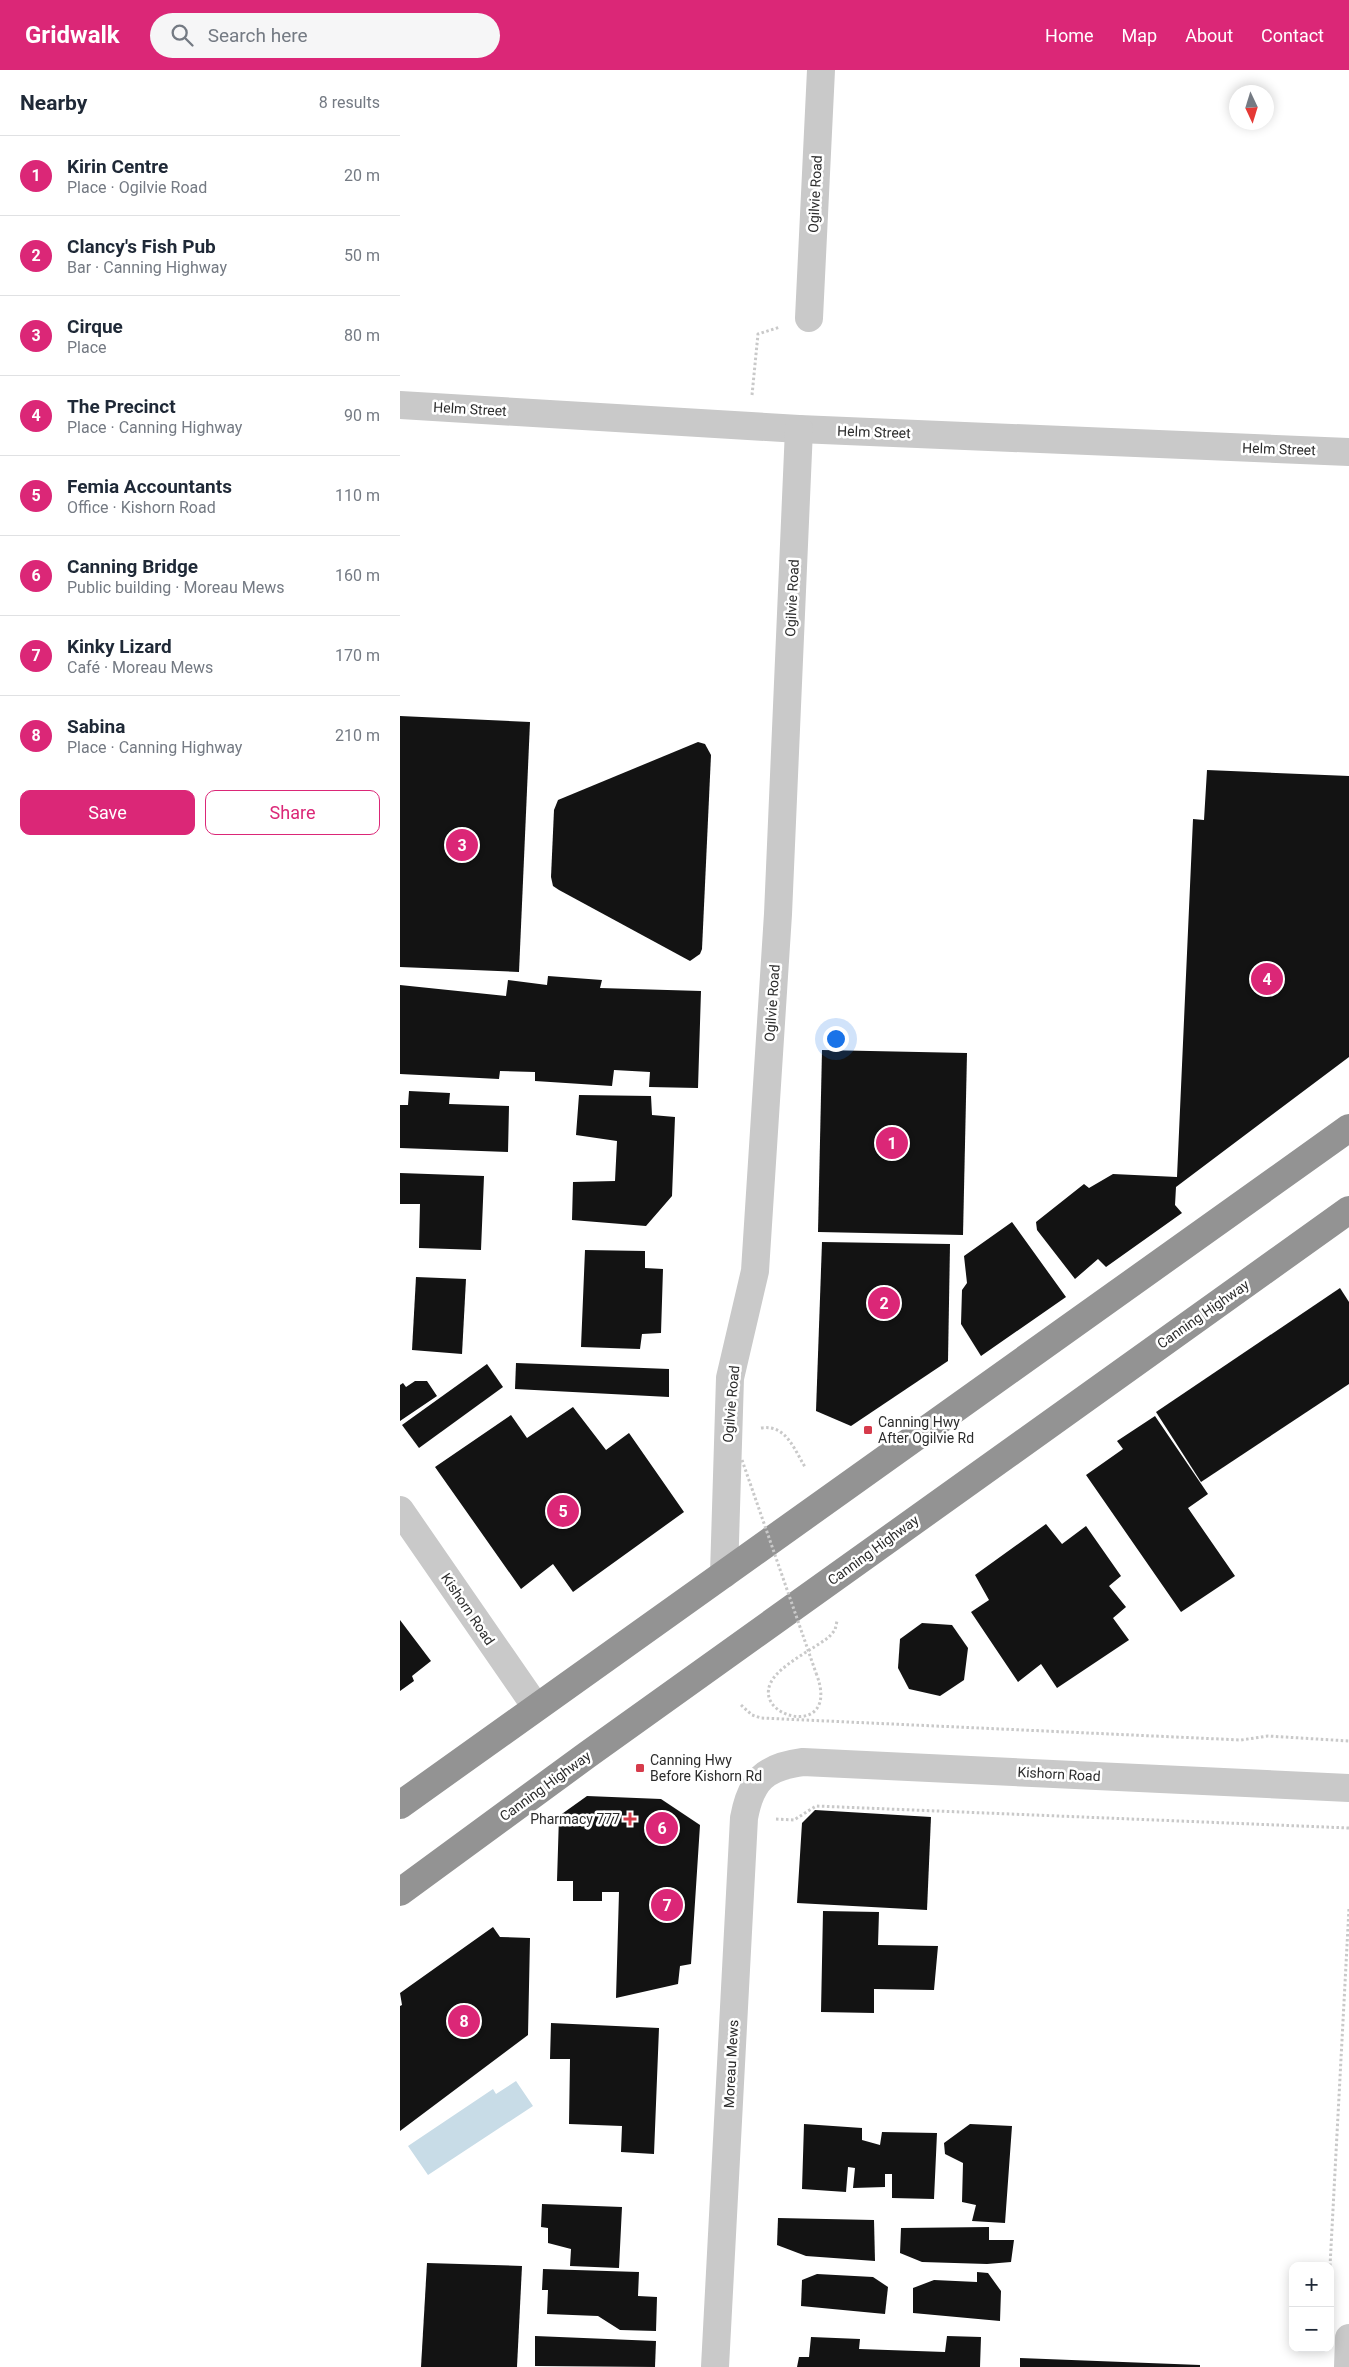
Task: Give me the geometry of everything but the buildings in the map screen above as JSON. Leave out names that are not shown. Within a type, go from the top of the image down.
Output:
[{"type":"highway","points":[[400,1805],[1349,1128]]},
{"type":"highway","name":"Canning Highway","points":[[400,1892],[594,1750],[1349,1210]]},
{"type":"street","name":"Ogilvie Road","points":[[808,318],[821,70]]},
{"type":"street","name":"Helm Street","points":[[400,405],[750,426],[1349,452]]},
{"type":"street","name":"Ogilvie Road","points":[[724,1574],[730,1378],[755,1270],[778,914],[800,428]]},
{"type":"street","name":"Kishorn Road","points":[[400,1510],[536,1707]]},
{"type":"street","name":"Kishorn Road","points":[[771,1771],[786,1764],[803,1762],[1349,1788]]},
{"type":"street","name":"Moreau Mews","points":[[714,2367],[744,1818],[748,1795],[758,1781],[771,1771]]},
{"type":"street","points":[[1348,2367],[1349,2338]]},
{"type":"path","points":[[750,426],[758,334],[808,318]]},
{"type":"path","points":[[791,1442],[805,1467]]},
{"type":"path","points":[[742,1460],[822,1690],[818,1706],[812,1712],[804,1716],[788,1716],[774,1707],[770,1691],[776,1676],[783,1670],[829,1637],[835,1630],[837,1621]]},
{"type":"path","points":[[741,1705],[752,1714],[761,1718],[1241,1740],[1268,1736],[1349,1741]]},
{"type":"path","points":[[744,1818],[794,1820],[816,1806],[1349,1828]]},
{"type":"path","points":[[1330,2262],[1349,1908]]},
{"type":"water","points":[[516,2081],[533,2106],[428,2175],[408,2146],[493,2089],[496,2094]]},
{"type":"place","name":"Cirque","points":[[462,845]]},
{"type":"place","name":"The Precinct","points":[[1267,979]]},
{"type":"place","name":"Kirin Centre","points":[[892,1143]]},
{"type":"place","name":"Clancy's Fish Pub","points":[[884,1303]]},
{"type":"place","name":"Canning Hwy After Ogilvie Rd","points":[[868,1430]]},
{"type":"place","name":"Femia Accountants","points":[[563,1511]]},
{"type":"place","name":"Canning Hwy Before Kishorn Rd","points":[[640,1768]]},
{"type":"place","name":"Pharmacy 777","points":[[630,1819]]},
{"type":"place","name":"Canning Bridge","points":[[662,1828]]},
{"type":"place","name":"Kinky Lizard","points":[[667,1905]]},
{"type":"place","name":"Sabina","points":[[464,2021]]}]
